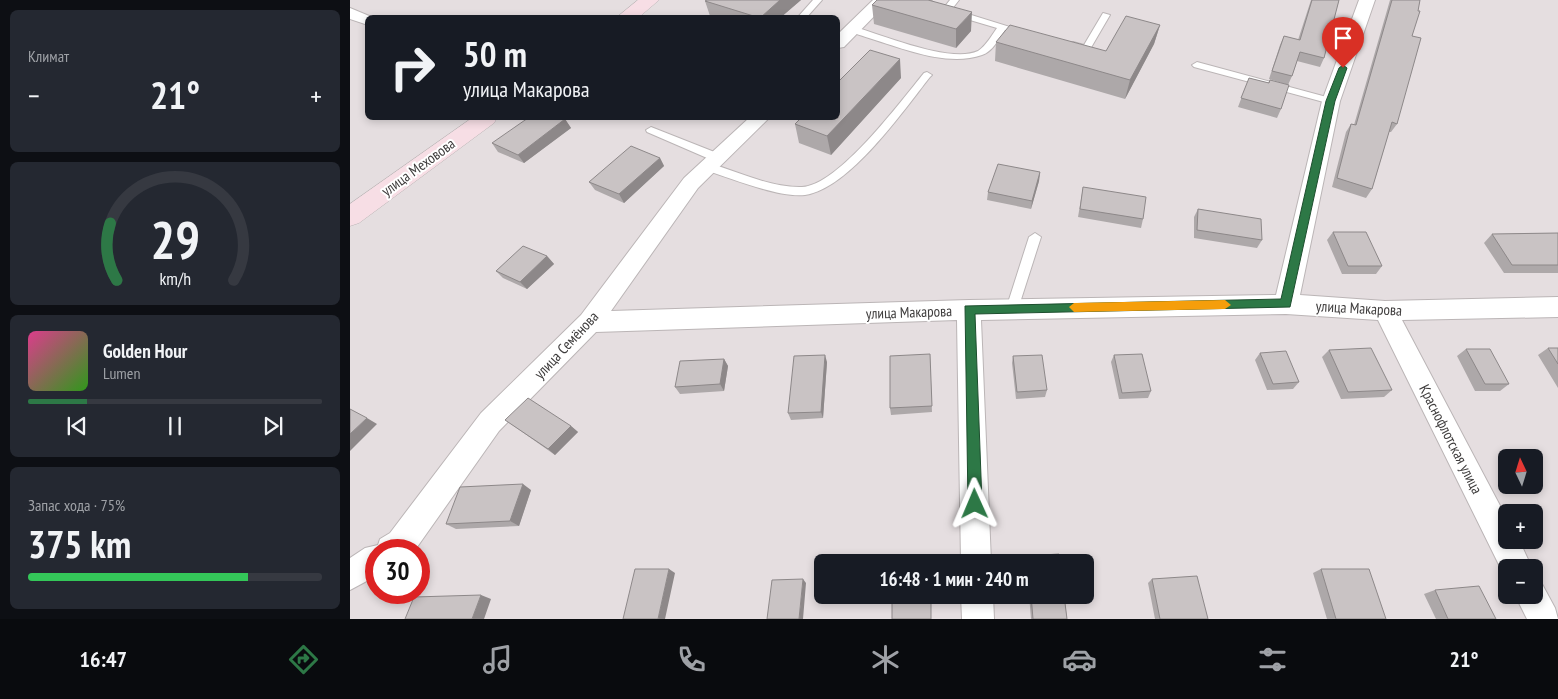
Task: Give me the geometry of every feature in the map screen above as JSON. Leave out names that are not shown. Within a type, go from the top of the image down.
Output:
[{"type":"street","points":[[629,15],[650,0]]},
{"type":"street","points":[[840,41],[882,0]]},
{"type":"street","points":[[1286,304],[1331,101],[1367,0]]},
{"type":"street","points":[[350,13],[365,19]]},
{"type":"street","name":"улица Меховова","points":[[350,217],[483,120]]},
{"type":"street","name":"улица Семёнова","points":[[405,539],[490,422],[590,322],[691,182],[758,120]]},
{"type":"street","name":"улица Макарова","points":[[590,322],[970,310],[1286,304],[1386,312],[1558,307]]},
{"type":"street","points":[[970,310],[976,554]]},
{"type":"street","name":"Краснофлотская улица","points":[[1386,312],[1512,559]]},
{"type":"street","points":[[350,575],[365,566]]},
{"type":"street","points":[[977,604],[978,619]]},
{"type":"street","points":[[1536,604],[1544,619]]},
{"type":"lane","points":[[804,15],[818,0]]},
{"type":"lane","points":[[955,0],[946,10],[1031,34]]},
{"type":"lane","points":[[1067,44],[1086,49],[1106,15]]},
{"type":"lane","points":[[851,29],[944,56],[964,57],[981,52],[1003,26]]},
{"type":"lane","points":[[1197,65],[1331,101]]},
{"type":"lane","points":[[651,130],[713,163],[792,191],[819,188],[857,158],[927,75]]},
{"type":"lane","points":[[1012,309],[1035,237]]},
{"type":"building","points":[[780,0],[763,15],[750,15],[705,1]]},
{"type":"building","points":[[877,0],[928,0],[972,12],[956,29],[872,5]]},
{"type":"building","points":[[1312,0],[1339,0],[1324,58],[1300,52],[1292,76],[1272,71],[1284,36],[1300,40]]},
{"type":"building","points":[[1392,0],[1420,0],[1418,11],[1420,11],[1412,36],[1421,38],[1397,124],[1392,122],[1372,189],[1337,178],[1351,124],[1356,125]]},
{"type":"building","points":[[1126,16],[1160,25],[1130,80],[996,42],[1010,25],[1106,51]]},
{"type":"building","points":[[870,50],[900,59],[827,136],[795,124],[799,120],[840,120],[840,80]]},
{"type":"building","points":[[1249,78],[1269,83],[1270,80],[1289,85],[1281,109],[1241,98]]},
{"type":"building","points":[[525,120],[564,120],[518,155],[492,143]]},
{"type":"building","points":[[631,146],[660,158],[619,194],[589,182]]},
{"type":"building","points":[[998,164],[1040,172],[1032,201],[988,192]]},
{"type":"building","points":[[1083,187],[1146,197],[1143,219],[1080,209]]},
{"type":"building","points":[[1198,209],[1261,219],[1262,240],[1197,230]]},
{"type":"building","points":[[1333,232],[1366,232],[1382,266],[1348,266]]},
{"type":"building","points":[[1558,233],[1558,265],[1512,265],[1492,234]]},
{"type":"building","points":[[523,246],[547,256],[520,282],[496,271]]},
{"type":"building","points":[[1371,348],[1392,390],[1348,392],[1329,350]]},
{"type":"building","points":[[1548,348],[1558,348],[1558,364]]},
{"type":"building","points":[[1466,349],[1490,349],[1509,384],[1485,384]]},
{"type":"building","points":[[1286,351],[1299,382],[1273,384],[1260,353]]},
{"type":"building","points":[[930,354],[932,406],[890,408],[890,356]]},
{"type":"building","points":[[1142,354],[1151,391],[1122,393],[1114,355]]},
{"type":"building","points":[[825,355],[821,412],[788,413],[794,356]]},
{"type":"building","points":[[1042,355],[1047,390],[1017,392],[1013,356]]},
{"type":"building","points":[[724,359],[720,384],[675,387],[680,361]]},
{"type":"building","points":[[528,398],[571,426],[548,449],[505,420]]},
{"type":"building","points":[[350,409],[367,418],[350,434]]},
{"type":"building","points":[[523,484],[510,521],[446,524],[460,487]]},
{"type":"building","points":[[635,569],[669,569],[658,619],[623,619]]},
{"type":"building","points":[[1321,569],[1369,569],[1386,619],[1336,619]]},
{"type":"building","points":[[1197,576],[1208,619],[1160,619],[1152,579]]},
{"type":"building","points":[[803,579],[799,619],[767,619],[772,580]]},
{"type":"building","points":[[1479,586],[1496,619],[1448,619],[1435,590]]},
{"type":"building","points":[[481,595],[472,619],[405,619],[411,604],[430,604],[430,597]]},
{"type":"building","points":[[892,604],[931,604],[931,619],[892,619]]},
{"type":"building","points":[[1032,604],[1065,604],[1067,619],[1033,619]]},
{"type":"slow traffic","points":[[1074,307],[1225,305]]},
{"type":"route","points":[[975,504],[970,310],[1286,304],[1331,101],[1343,68]]}]
